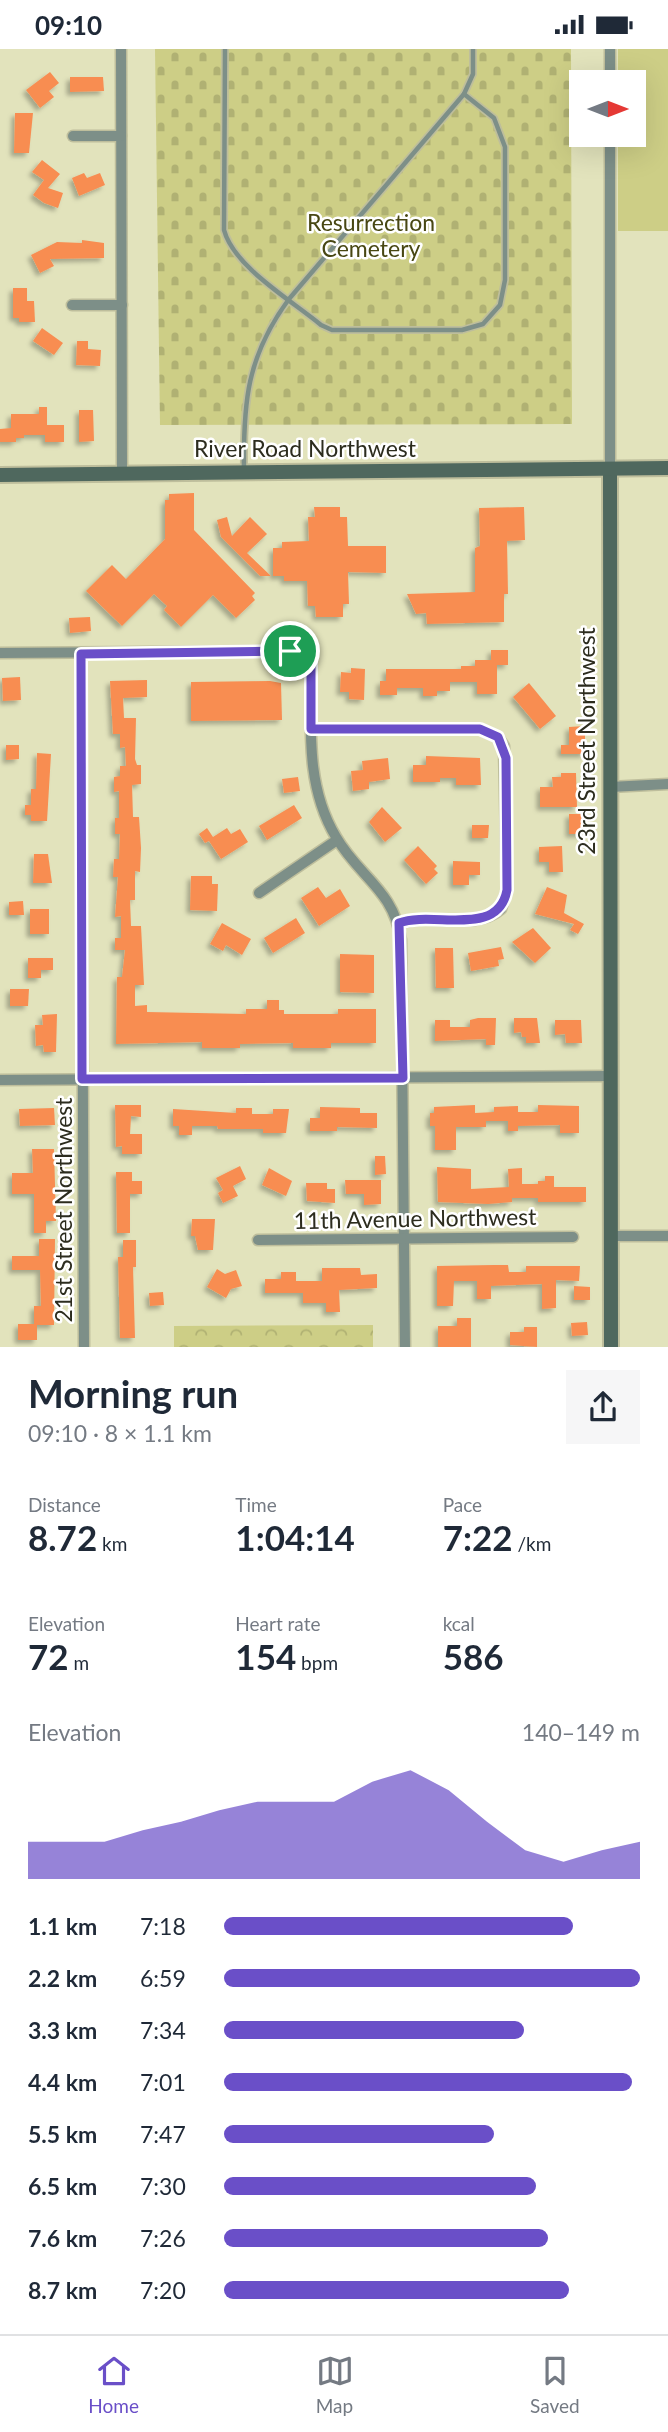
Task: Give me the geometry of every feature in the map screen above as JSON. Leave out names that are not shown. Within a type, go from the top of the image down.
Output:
[{"type":"street","points":[[121,49],[122,473]]},
{"type":"street","points":[[610,49],[610,70]]},
{"type":"street","points":[[74,136],[121,136]]},
{"type":"street","name":"23rd Street Northwest","points":[[610,147],[611,1347]]},
{"type":"street","points":[[72,305],[122,306]]},
{"type":"street","name":"River Road Northwest","points":[[0,475],[668,468]]},
{"type":"street","points":[[0,653],[290,651],[305,654],[312,667],[311,729],[317,789],[337,840],[381,889],[399,923],[405,1347]]},
{"type":"street","name":"21st Street Northwest","points":[[81,654],[84,1347]]},
{"type":"street","points":[[311,729],[480,729],[498,737],[504,746],[507,890],[501,909],[494,915],[477,919],[414,920],[399,923]]},
{"type":"street","points":[[610,787],[668,784]]},
{"type":"street","points":[[259,893],[337,840]]},
{"type":"street","points":[[0,1080],[609,1076]]},
{"type":"street","points":[[611,1235],[668,1236]]},
{"type":"street","name":"11th Avenue Northwest","points":[[258,1240],[573,1237]]},
{"type":"lane","points":[[225,49],[224,230],[227,240],[242,260],[289,299],[321,325],[338,331],[461,330],[483,324],[496,311],[503,298],[505,147],[494,118],[464,94]]},
{"type":"lane","points":[[244,472],[248,381],[260,346],[289,299],[464,94],[474,74],[472,49]]},
{"type":"green space","name":"Resurrection Cemetery","points":[[155,49],[571,49],[569,147],[571,147],[572,424],[160,425]]},
{"type":"green space","points":[[618,49],[668,49],[668,231],[618,231],[618,147],[646,147],[646,70],[618,70]]},
{"type":"green space","points":[[373,1325],[373,1347],[174,1347],[174,1326]]},
{"type":"building","points":[[50,72],[59,83],[49,91],[54,97],[40,108],[26,90]]},
{"type":"building","points":[[70,77],[103,77],[104,91],[70,92]]},
{"type":"building","points":[[15,113],[33,113],[29,153],[14,153]]},
{"type":"building","points":[[42,160],[60,174],[48,188],[63,193],[58,208],[33,195],[44,180],[32,172]]},
{"type":"building","points":[[84,173],[87,178],[100,173],[105,185],[79,196],[72,178]]},
{"type":"building","points":[[82,240],[104,243],[104,258],[50,259],[54,266],[40,273],[31,255],[57,242],[82,243]]},
{"type":"building","points":[[13,288],[27,288],[27,301],[34,301],[35,322],[19,322],[19,318],[13,318]]},
{"type":"building","points":[[42,328],[63,343],[54,355],[33,341]]},
{"type":"building","points":[[77,341],[88,341],[88,349],[101,350],[100,366],[76,365]]},
{"type":"building","points":[[39,407],[47,407],[47,425],[64,425],[64,442],[45,442],[45,435],[24,435],[24,438],[16,438],[16,442],[0,442],[0,429],[11,428],[11,414],[39,414]]},
{"type":"building","points":[[79,410],[93,410],[94,441],[79,442]]},
{"type":"building","points":[[194,493],[194,530],[255,593],[252,596],[255,600],[236,618],[213,595],[181,627],[164,610],[167,606],[154,594],[122,626],[86,591],[112,565],[126,579],[165,539],[165,500],[169,500],[169,494]]},
{"type":"building","points":[[314,507],[340,507],[340,517],[347,517],[348,546],[386,546],[386,573],[348,572],[349,604],[343,604],[343,617],[316,617],[315,606],[308,606],[307,581],[284,581],[284,576],[273,576],[273,548],[282,548],[282,542],[309,541],[308,517],[315,517]]},
{"type":"building","points":[[524,507],[525,540],[507,541],[508,594],[504,594],[504,622],[427,624],[426,613],[416,614],[407,594],[475,592],[475,548],[480,546],[479,508]]},
{"type":"building","points":[[227,517],[232,536],[250,517],[267,534],[247,553],[271,576],[260,576],[221,537],[217,520]]},
{"type":"building","points":[[90,617],[91,631],[70,633],[69,618]]},
{"type":"building","points":[[491,650],[508,650],[508,665],[497,665],[497,694],[477,694],[477,682],[450,682],[450,691],[437,691],[437,696],[423,696],[423,688],[397,688],[397,695],[380,695],[380,681],[386,681],[386,669],[461,669],[461,666],[475,666],[475,660],[491,660]]},
{"type":"building","points":[[351,668],[365,669],[364,700],[349,699],[349,692],[340,692],[341,672],[351,673]]},
{"type":"building","points":[[20,677],[21,700],[3,701],[2,678]]},
{"type":"building","points":[[147,680],[147,697],[123,698],[124,718],[136,718],[135,759],[137,765],[141,765],[141,784],[132,785],[133,817],[139,817],[141,848],[140,872],[135,871],[135,900],[130,900],[131,926],[141,926],[144,985],[135,985],[135,1006],[147,1005],[147,1012],[246,1014],[246,1009],[267,1009],[267,1000],[279,1000],[279,1010],[284,1010],[284,1014],[338,1014],[338,1009],[376,1009],[376,1043],[331,1043],[331,1048],[293,1048],[293,1043],[240,1044],[240,1048],[202,1048],[202,1042],[116,1044],[117,977],[122,977],[125,950],[115,950],[115,938],[121,938],[121,916],[115,917],[118,877],[113,877],[114,859],[119,859],[120,834],[115,834],[115,818],[119,818],[119,791],[114,792],[114,777],[120,776],[120,766],[126,766],[125,747],[120,748],[120,734],[113,734],[110,681]]},
{"type":"building","points":[[191,682],[281,683],[282,720],[191,721]]},
{"type":"building","points":[[529,683],[556,716],[540,729],[513,697]]},
{"type":"building","points":[[585,726],[585,754],[561,754],[561,745],[569,745],[569,727]]},
{"type":"building","points":[[6,745],[19,745],[19,759],[6,760]]},
{"type":"building","points":[[37,753],[51,754],[47,821],[31,821],[31,815],[25,815],[25,805],[31,805],[31,789],[36,789]]},
{"type":"building","points":[[426,756],[480,758],[481,785],[456,785],[456,778],[440,778],[440,782],[413,782],[413,765],[426,765]]},
{"type":"building","points":[[388,758],[390,779],[369,782],[369,789],[353,791],[351,771],[363,770],[362,761]]},
{"type":"building","points":[[561,773],[576,773],[577,807],[540,807],[540,787],[553,787],[552,777],[561,777]]},
{"type":"building","points":[[298,777],[300,791],[284,793],[282,779]]},
{"type":"building","points":[[294,805],[302,818],[267,840],[259,826]]},
{"type":"building","points":[[382,807],[402,828],[385,842],[369,822]]},
{"type":"building","points":[[569,814],[584,814],[584,834],[569,834]]},
{"type":"building","points":[[472,825],[489,825],[488,838],[472,838]]},
{"type":"building","points":[[207,828],[213,837],[227,828],[231,834],[240,829],[248,842],[221,859],[209,841],[205,843],[199,834]]},
{"type":"building","points":[[418,846],[437,866],[434,869],[438,873],[426,884],[404,860]]},
{"type":"building","points":[[562,846],[563,872],[549,872],[549,862],[539,862],[539,847]]},
{"type":"building","points":[[34,854],[48,854],[52,883],[33,883]]},
{"type":"building","points":[[453,861],[480,862],[480,875],[469,875],[469,885],[453,885]]},
{"type":"building","points":[[191,876],[212,876],[212,884],[218,884],[217,911],[190,910]]},
{"type":"building","points":[[318,887],[326,898],[340,889],[350,906],[319,926],[301,898]]},
{"type":"building","points":[[547,887],[567,895],[564,913],[584,924],[578,934],[570,930],[574,924],[535,914]]},
{"type":"building","points":[[23,901],[24,915],[9,915],[9,902]]},
{"type":"building","points":[[30,909],[49,909],[49,934],[30,934]]},
{"type":"building","points":[[296,918],[305,933],[273,953],[264,938]]},
{"type":"building","points":[[222,923],[251,939],[242,955],[226,945],[223,951],[210,944]]},
{"type":"building","points":[[533,928],[551,948],[535,963],[512,942]]},
{"type":"building","points":[[501,947],[504,959],[498,960],[499,966],[471,971],[468,953]]},
{"type":"building","points":[[435,948],[453,948],[454,988],[436,988]]},
{"type":"building","points":[[340,954],[374,955],[374,993],[340,992]]},
{"type":"building","points":[[28,958],[53,958],[53,970],[41,970],[41,978],[28,978]]},
{"type":"building","points":[[10,989],[29,989],[28,1006],[10,1006]]},
{"type":"building","points":[[57,1014],[56,1052],[44,1052],[43,1045],[36,1046],[35,1025],[43,1025],[42,1015]]},
{"type":"building","points":[[496,1018],[495,1045],[486,1045],[486,1039],[435,1041],[435,1020],[450,1020],[450,1027],[470,1027],[470,1020]]},
{"type":"building","points":[[514,1018],[537,1018],[540,1043],[526,1043],[526,1037],[522,1037],[521,1032],[514,1033]]},
{"type":"building","points":[[555,1020],[581,1020],[582,1043],[566,1043],[565,1034],[555,1035]]},
{"type":"building","points":[[115,1105],[141,1105],[141,1117],[131,1116],[130,1134],[142,1134],[142,1154],[122,1154],[122,1146],[116,1147]]},
{"type":"building","points":[[475,1105],[475,1113],[494,1112],[494,1107],[518,1106],[518,1112],[538,1112],[538,1105],[579,1106],[579,1133],[560,1133],[560,1125],[518,1126],[518,1131],[508,1131],[508,1121],[486,1121],[486,1127],[456,1127],[456,1150],[435,1150],[435,1126],[430,1126],[430,1113],[434,1113],[434,1107]]},
{"type":"building","points":[[320,1107],[360,1108],[360,1113],[377,1113],[377,1128],[337,1127],[337,1131],[310,1131],[310,1118],[320,1118]]},
{"type":"building","points":[[54,1108],[55,1125],[20,1126],[19,1109]]},
{"type":"building","points":[[236,1108],[252,1108],[252,1114],[273,1114],[273,1109],[289,1109],[286,1133],[263,1133],[263,1129],[192,1126],[192,1135],[179,1135],[179,1126],[173,1126],[173,1109],[236,1113]]},
{"type":"building","points":[[32,1149],[54,1149],[56,1221],[46,1221],[46,1233],[34,1233],[34,1194],[12,1194],[12,1173],[33,1173]]},
{"type":"building","points":[[375,1156],[385,1156],[386,1174],[375,1175]]},
{"type":"building","points":[[240,1166],[246,1179],[233,1186],[238,1196],[223,1203],[218,1193],[223,1190],[216,1178]]},
{"type":"building","points":[[437,1167],[471,1169],[471,1189],[509,1187],[508,1169],[522,1168],[522,1184],[538,1184],[538,1181],[545,1181],[545,1176],[554,1176],[554,1187],[586,1187],[586,1202],[538,1202],[538,1198],[512,1198],[512,1202],[488,1204],[438,1202]]},
{"type":"building","points":[[269,1168],[292,1181],[286,1196],[262,1185]]},
{"type":"building","points":[[116,1172],[132,1172],[132,1181],[142,1181],[142,1194],[130,1194],[130,1233],[117,1233]]},
{"type":"building","points":[[345,1180],[381,1180],[381,1204],[364,1205],[364,1194],[346,1194]]},
{"type":"building","points":[[306,1183],[327,1183],[327,1189],[335,1189],[335,1203],[307,1201]]},
{"type":"building","points":[[192,1219],[215,1219],[213,1250],[198,1250],[195,1236],[191,1236]]},
{"type":"building","points":[[39,1239],[55,1239],[54,1325],[37,1325],[37,1340],[18,1340],[18,1324],[34,1324],[34,1306],[41,1306],[40,1270],[12,1270],[12,1256],[39,1256]]},
{"type":"building","points":[[123,1240],[136,1240],[136,1267],[133,1267],[135,1338],[120,1338],[118,1257],[123,1257]]},
{"type":"building","points":[[508,1265],[509,1272],[526,1272],[526,1266],[580,1266],[579,1281],[556,1280],[556,1308],[542,1309],[542,1284],[491,1286],[491,1299],[477,1299],[477,1281],[454,1281],[453,1306],[437,1306],[437,1266]]},
{"type":"building","points":[[322,1268],[360,1268],[361,1275],[377,1274],[377,1288],[339,1290],[340,1312],[326,1312],[326,1303],[303,1303],[303,1293],[265,1293],[265,1279],[281,1279],[281,1272],[296,1272],[296,1281],[322,1281]]},
{"type":"building","points":[[217,1269],[225,1274],[236,1270],[242,1286],[231,1289],[226,1298],[207,1287]]},
{"type":"building","points":[[574,1286],[590,1287],[590,1300],[574,1300]]},
{"type":"building","points":[[163,1292],[164,1305],[150,1306],[149,1293]]},
{"type":"building","points":[[457,1318],[471,1318],[471,1347],[438,1347],[438,1326],[457,1326]]},
{"type":"building","points":[[587,1322],[588,1335],[572,1336],[571,1323]]},
{"type":"building","points":[[524,1327],[537,1327],[537,1347],[510,1345],[510,1332],[524,1332]]},
{"type":"route","points":[[290,651],[305,654],[311,662],[311,729],[480,729],[490,731],[498,737],[504,746],[507,769],[507,890],[501,909],[494,915],[477,919],[414,920],[399,923],[403,1078],[82,1079],[81,654],[290,651]]}]
